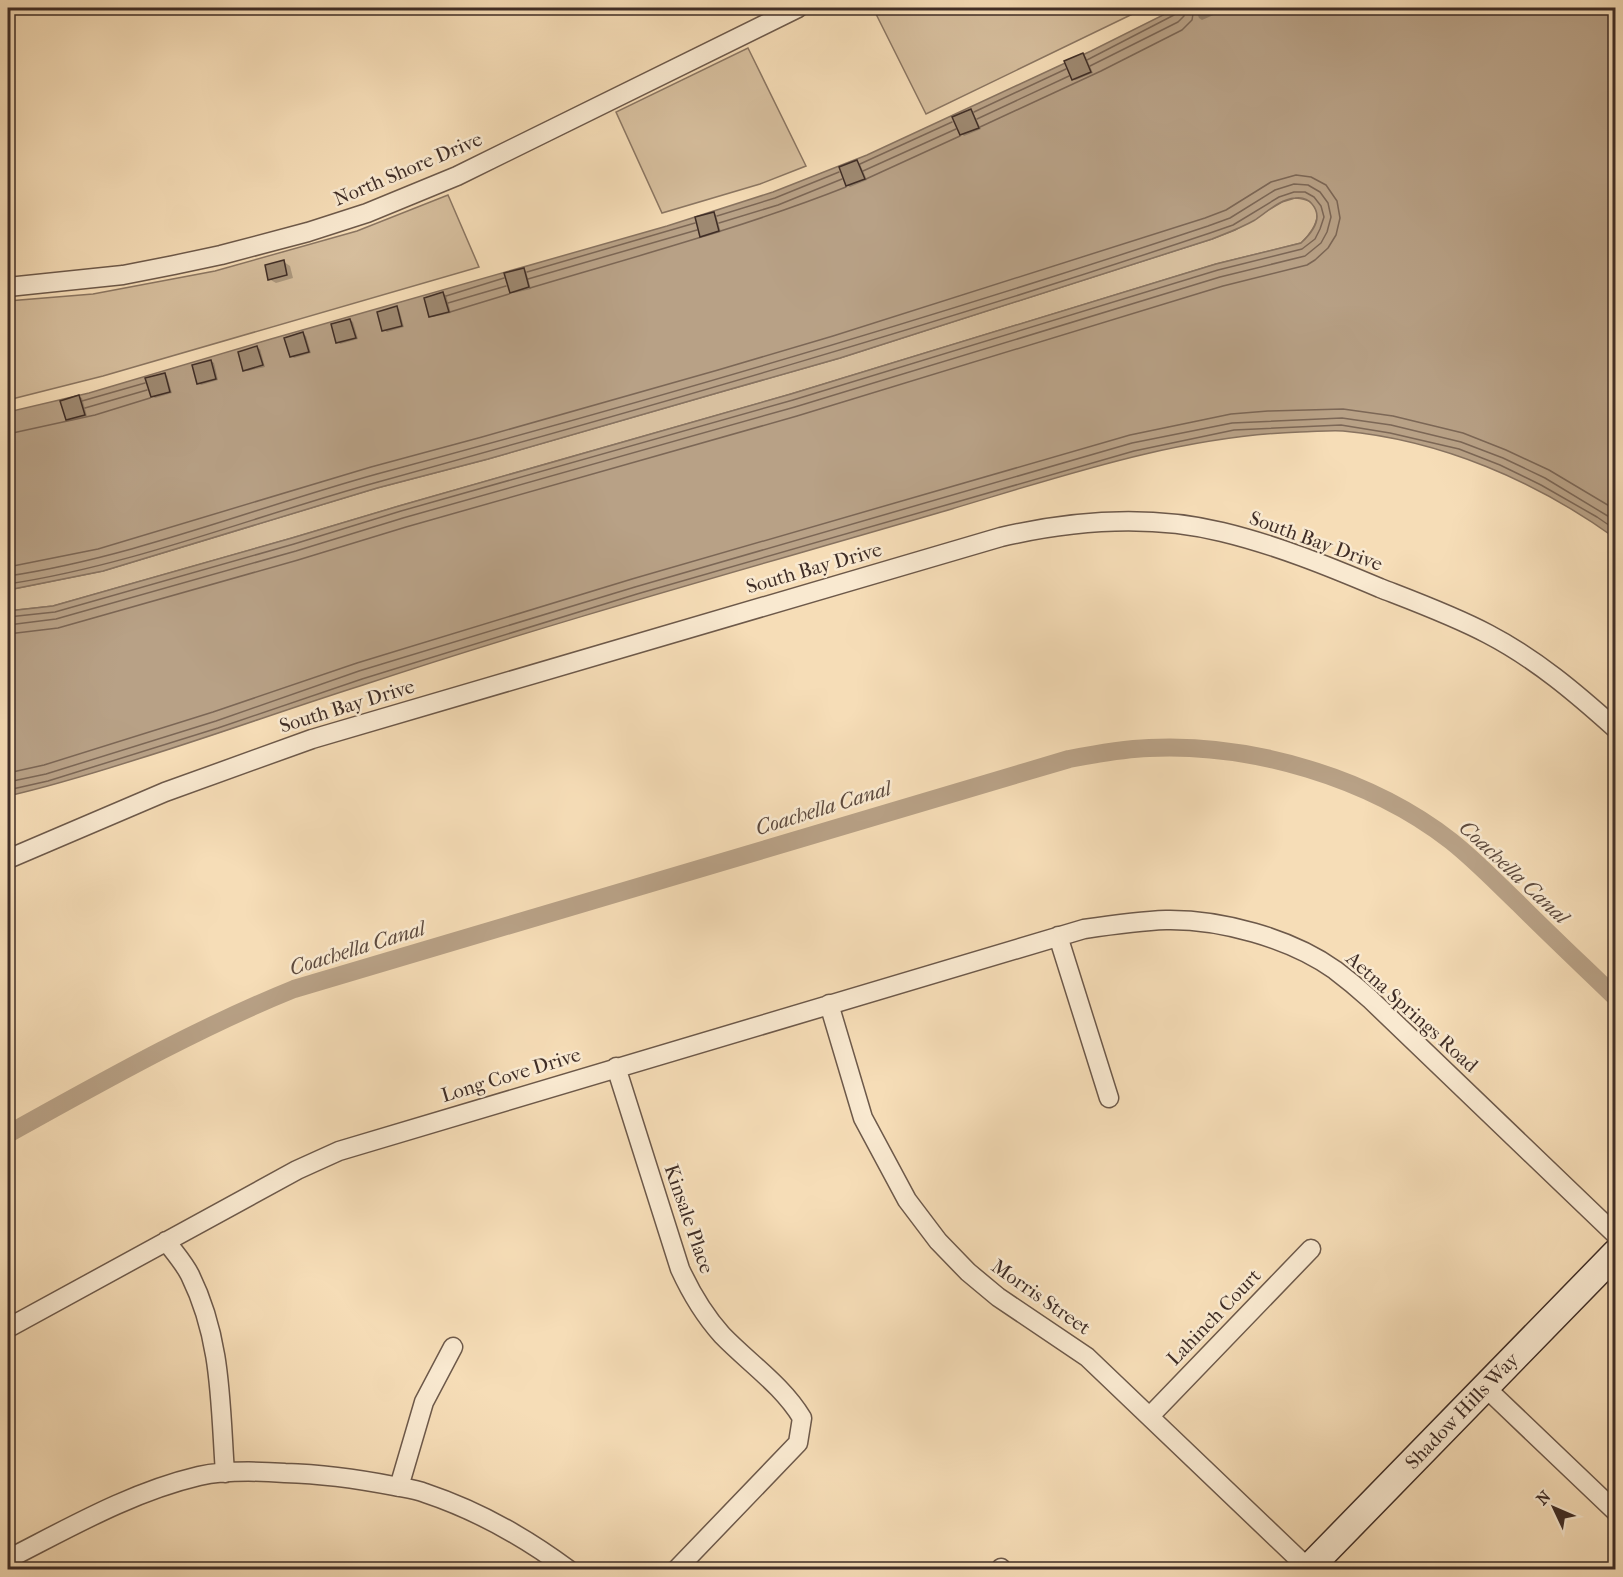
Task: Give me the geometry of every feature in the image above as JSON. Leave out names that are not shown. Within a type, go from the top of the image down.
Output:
[{"type":"street","name":"North Shore Drive","points":[[8,287],[123,275],[202,259],[308,232],[367,213],[458,176],[798,8]]},
{"type":"street","name":"South Bay Drive","points":[[8,860],[165,792],[312,739],[1001,537],[1034,529],[1100,521],[1178,524],[1220,531],[1301,556],[1344,573],[1489,634],[1576,692],[1616,729]]},
{"type":"street","name":"Aetna Springs Road","points":[[1058,936],[1083,929],[1129,922],[1168,920],[1211,923],[1257,934],[1299,949],[1334,969],[1370,999],[1616,1235]]},
{"type":"street","name":"Long Cove Drive","points":[[8,1328],[297,1170],[339,1151],[1058,936]]},
{"type":"street","points":[[1058,936],[1109,1098]]},
{"type":"street","name":"Morris Street","points":[[829,1004],[863,1118],[907,1200],[938,1241],[968,1272],[998,1297],[1087,1357],[1309,1569]]},
{"type":"street","name":"Kinsale Place","points":[[616,1067],[680,1269],[692,1295],[708,1319],[791,1400],[802,1418],[798,1443],[676,1569]]},
{"type":"street","points":[[166,1241],[189,1272],[206,1313],[217,1356],[225,1473]]},
{"type":"street","name":"Lahinch Court","points":[[1150,1416],[1311,1249]]},
{"type":"street","name":"Shadow Hills Way","points":[[1309,1569],[1616,1253]]},
{"type":"street","points":[[399,1487],[424,1402],[453,1347]]},
{"type":"street","points":[[1485,1387],[1616,1512]]},
{"type":"street","points":[[8,1559],[92,1515],[153,1490],[201,1475],[251,1471],[300,1473],[366,1480],[424,1492],[482,1517],[547,1553],[569,1569]]},
{"type":"shaded area","points":[[873,8],[1145,8],[926,114]]},
{"type":"shaded area","points":[[748,48],[806,166],[760,184],[662,213],[616,112]]},
{"type":"shaded area","points":[[448,195],[479,267],[103,376],[8,400],[8,301],[93,294],[215,271],[357,231]]},
{"type":"shaded area","points":[[1295,198],[1312,204],[1317,215],[1312,230],[1301,243],[1216,264],[791,394],[292,538],[53,606],[8,611],[8,590],[103,571],[377,488],[488,459],[840,358],[1212,239],[1235,230],[1282,202]]},
{"type":"water","points":[[1177,8],[1615,8],[1615,538],[1585,517],[1520,481],[1416,443],[1338,431],[1254,435],[1208,441],[1072,473],[650,596],[506,639],[57,784],[8,796],[8,611],[53,606],[292,538],[791,394],[1216,264],[1301,243],[1315,225],[1317,215],[1312,204],[1307,200],[1289,199],[1279,203],[1250,223],[1212,239],[840,358],[488,459],[377,488],[103,571],[8,590],[8,412],[89,393],[667,226],[773,192],[867,155],[1091,51]]},
{"type":"building","points":[[1083,53],[1091,72],[1072,80],[1064,61]]},
{"type":"building","points":[[971,109],[979,128],[960,135],[952,117]]},
{"type":"building","points":[[857,160],[865,179],[846,186],[839,167]]},
{"type":"building","points":[[714,212],[719,231],[700,237],[695,217]]},
{"type":"building","points":[[284,260],[287,275],[268,280],[265,265]]},
{"type":"building","points":[[524,268],[529,287],[510,293],[504,273]]},
{"type":"building","points":[[443,292],[449,312],[429,317],[424,298]]},
{"type":"building","points":[[397,306],[402,326],[382,331],[377,312]]},
{"type":"building","points":[[350,319],[356,338],[336,343],[331,324]]},
{"type":"building","points":[[303,332],[309,352],[290,357],[284,338]]},
{"type":"building","points":[[257,346],[263,365],[243,371],[238,352]]},
{"type":"building","points":[[211,360],[216,379],[197,384],[192,365]]},
{"type":"building","points":[[165,373],[170,392],[151,397],[145,378]]},
{"type":"building","points":[[79,395],[85,415],[66,420],[60,401]]},
{"type":"waterway","name":"Coachella Canal","points":[[8,1134],[185,1039],[294,989],[1069,759],[1139,749],[1188,748],[1268,759],[1308,769],[1384,799],[1419,819],[1460,848],[1616,998]]}]
